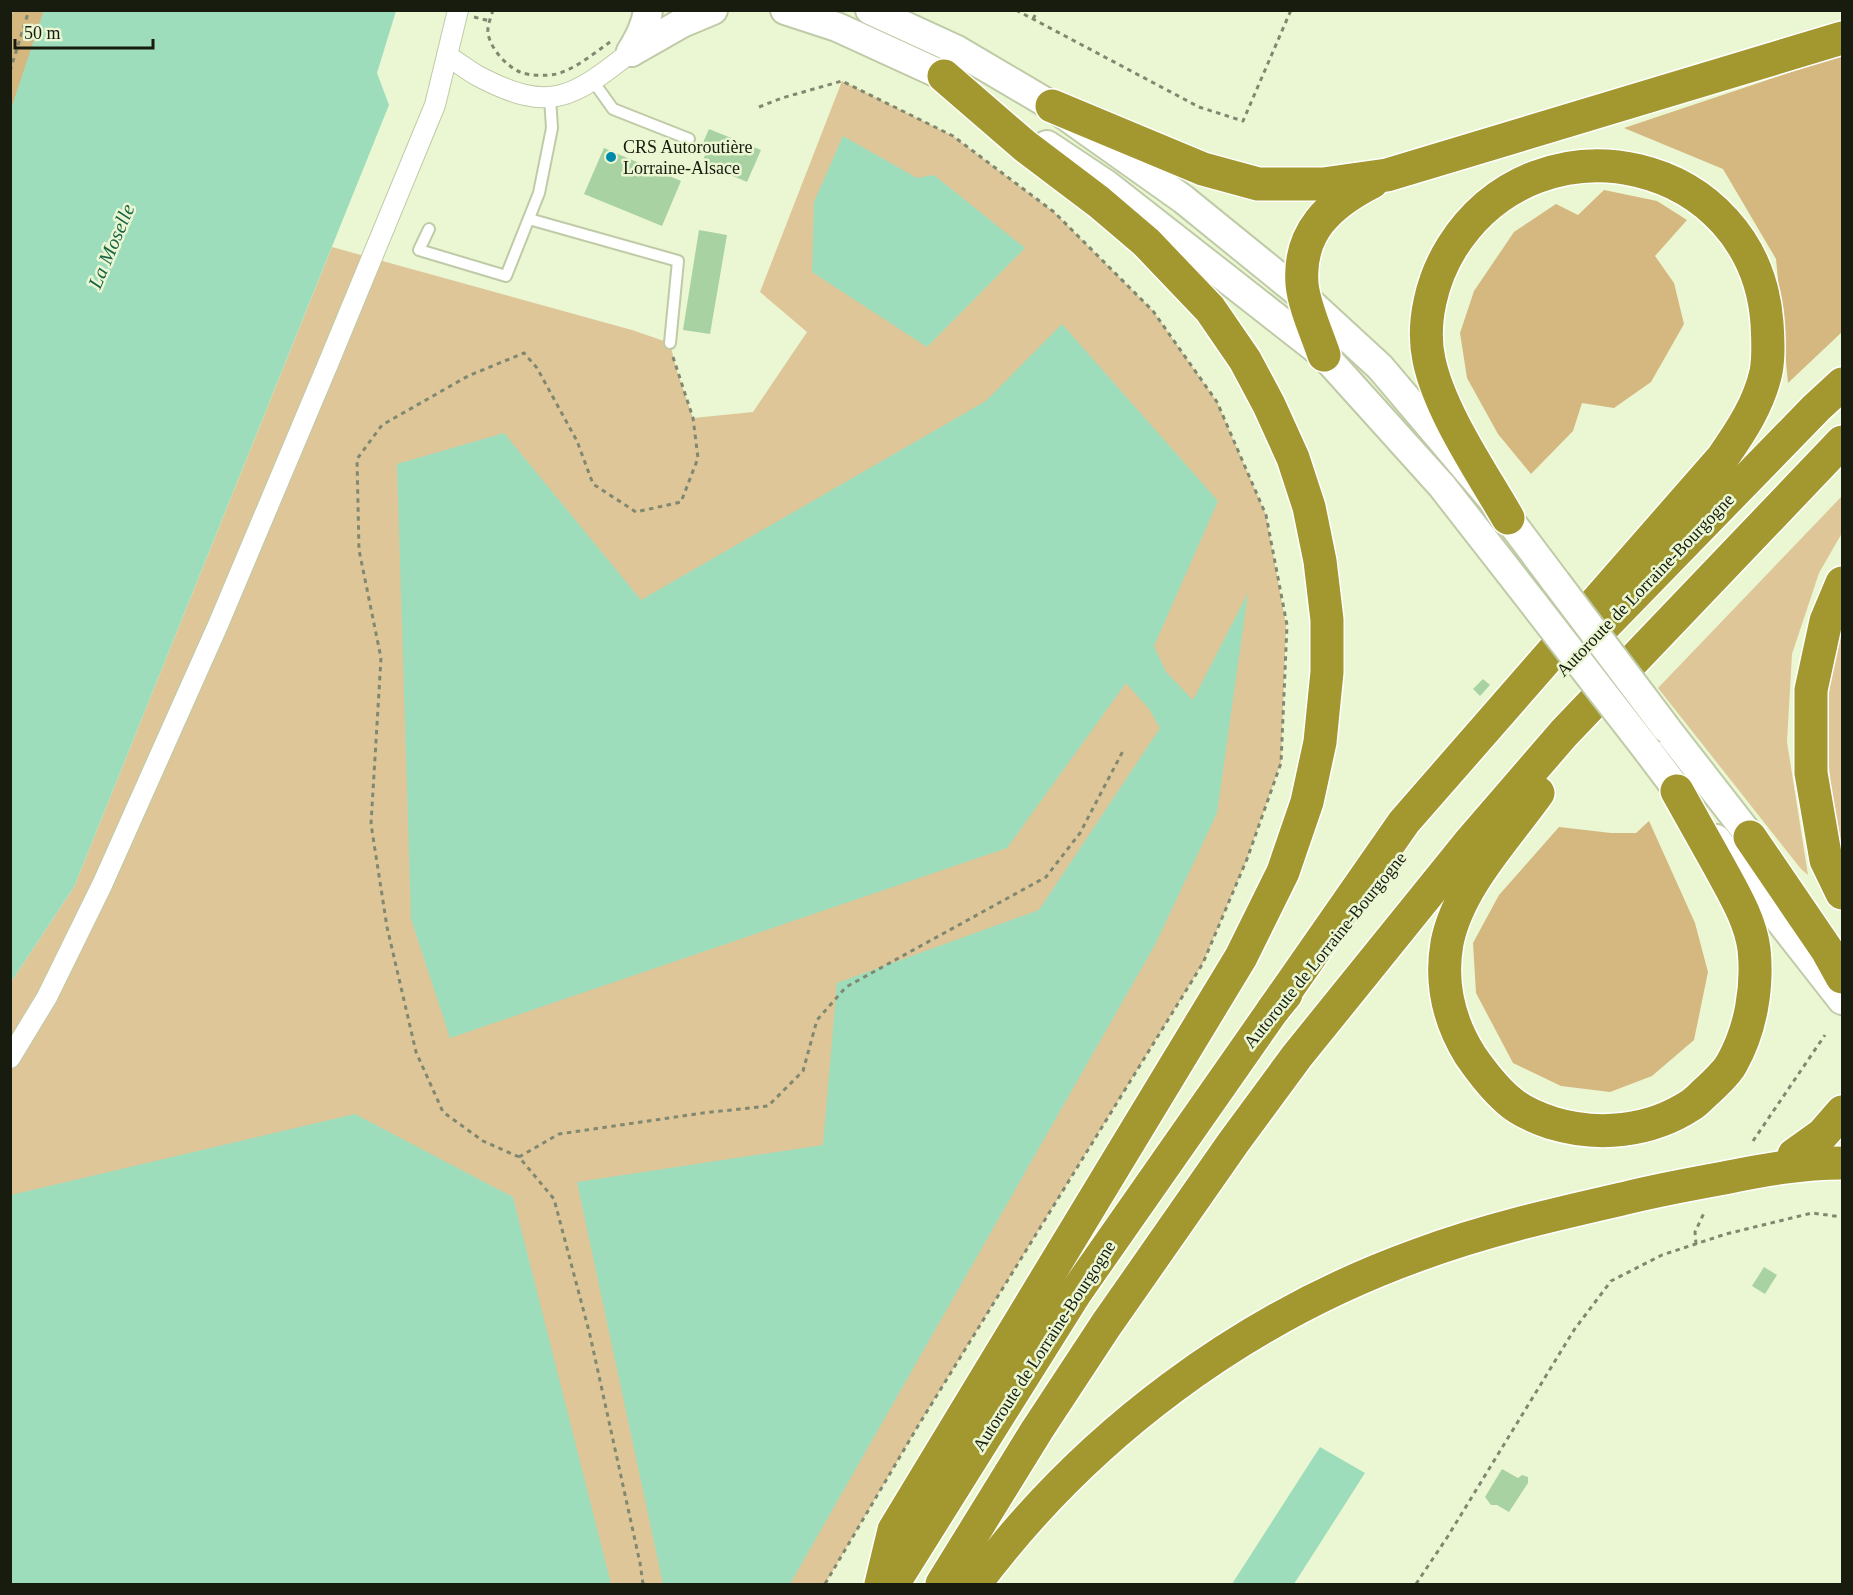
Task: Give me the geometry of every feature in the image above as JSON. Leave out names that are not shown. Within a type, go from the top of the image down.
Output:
[{"type":"highway","points":[[1052,106],[1203,169],[1258,184],[1323,184],[1387,175],[1842,38]]},
{"type":"highway","points":[[881,1584],[894,1530],[1241,957],[1282,872],[1307,801],[1320,742],[1327,672],[1327,620],[1320,561],[1309,507],[1293,458],[1245,360],[1210,309],[1146,242],[1099,202],[1025,146],[944,76]]},
{"type":"highway","points":[[1273,1010],[1404,822],[1723,457],[1743,427],[1759,396],[1769,350],[1765,301],[1754,264],[1733,230],[1701,198],[1660,176],[1625,166],[1595,165],[1558,169],[1517,185],[1482,210],[1462,232],[1443,260],[1432,292],[1426,325],[1428,359],[1438,391],[1453,422],[1508,518]]},
{"type":"highway","points":[[1324,355],[1302,285],[1303,254],[1312,231],[1328,213],[1353,192],[1387,175]]},
{"type":"highway","name":"Autoroute de Lorraine-Bourgogne","points":[[893,1584],[1076,1292],[1273,1010],[1455,790],[1609,620],[1842,384]]},
{"type":"highway","points":[[942,1584],[1037,1430],[1106,1324],[1297,1056],[1391,938],[1564,733],[1842,442]]},
{"type":"highway","points":[[1842,583],[1826,621],[1811,690],[1810,773],[1826,860],[1842,893]]},
{"type":"highway","points":[[1564,733],[1553,771],[1484,865],[1456,912],[1448,943],[1444,973],[1448,1007],[1459,1038],[1482,1072],[1509,1101],[1537,1118],[1580,1130],[1600,1132],[1632,1129],[1662,1119],[1691,1105],[1731,1064],[1747,1026],[1755,987],[1754,948],[1743,909],[1677,791]]},
{"type":"highway","points":[[1750,837],[1827,950],[1842,977]]},
{"type":"highway","points":[[1794,1155],[1822,1135],[1842,1112]]},
{"type":"highway","points":[[975,1584],[1024,1524],[1089,1457],[1128,1421],[1221,1353],[1306,1304],[1419,1254],[1508,1227],[1653,1192],[1770,1169],[1842,1163]]},
{"type":"main road","points":[[623,45],[641,36],[648,10]]},
{"type":"main road","points":[[623,45],[713,10]]},
{"type":"main road","points":[[785,10],[837,27],[944,76],[1107,185],[1324,355],[1442,486],[1677,791],[1842,1000]]},
{"type":"main road","points":[[870,10],[957,50],[1052,106],[1184,199],[1305,298],[1380,367],[1508,518],[1666,728],[1842,955]]},
{"type":"street","points":[[10,1058],[47,997],[102,885],[218,625],[435,105],[458,10]]},
{"type":"street","points":[[447,56],[498,86],[523,94],[550,98],[571,93],[592,81],[623,45]]},
{"type":"lane","points":[[592,81],[612,109],[689,139]]},
{"type":"lane","points":[[429,229],[419,250],[506,276],[530,219],[538,193],[552,128],[550,98]]},
{"type":"lane","points":[[530,219],[678,261],[670,343]]},
{"type":"path","points":[[10,71],[29,10]]},
{"type":"path","points":[[494,10],[487,31],[492,46],[504,60],[520,72],[540,76],[558,74],[623,45]]},
{"type":"path","points":[[1016,10],[1199,107],[1243,122],[1291,10]]},
{"type":"path","points":[[1033,19],[1038,10]]},
{"type":"path","points":[[759,107],[842,81],[953,136],[1054,212],[1153,311],[1217,402],[1266,515],[1287,625],[1281,762],[1247,859],[1203,963],[918,1426],[825,1584]]},
{"type":"path","points":[[643,1584],[590,1335],[554,1199],[519,1157],[483,1141],[443,1112],[416,1052],[387,927],[371,824],[381,658],[359,550],[357,459],[382,425],[468,376],[524,353],[537,368],[576,441],[593,484],[636,512],[681,502],[698,458],[693,418],[670,343]]},
{"type":"path","points":[[519,1157],[559,1134],[768,1106],[803,1071],[817,1020],[846,987],[1046,877],[1080,833],[1124,748]]},
{"type":"path","points":[[1754,1141],[1825,1035]]},
{"type":"path","points":[[1696,1244],[1695,1232],[1704,1213]]},
{"type":"path","points":[[1416,1584],[1448,1536],[1574,1330],[1611,1281],[1662,1255],[1696,1244],[1812,1213],[1842,1217]]},
{"type":"shaded area","points":[[13,11],[44,11],[11,112],[10,21]]},
{"type":"shaded area","points":[[1842,55],[1842,332],[1788,383],[1776,259],[1723,169],[1624,128]]},
{"type":"shaded area","points":[[842,81],[953,136],[1054,212],[1153,311],[1217,402],[1266,515],[1286,625],[1281,762],[1247,859],[1203,963],[918,1426],[825,1584],[11,1584],[11,982],[74,887],[332,247],[632,330],[670,343],[693,418],[753,412],[807,332],[760,292]]},
{"type":"shaded area","points":[[1604,190],[1657,201],[1687,220],[1655,256],[1674,283],[1684,324],[1651,382],[1614,408],[1582,403],[1573,431],[1531,474],[1498,434],[1467,378],[1460,333],[1474,291],[1514,232],[1556,204],[1578,215]]},
{"type":"shaded area","points":[[1842,496],[1842,533],[1819,573],[1792,654],[1787,742],[1808,875],[1658,688]]},
{"type":"shaded area","points":[[1842,630],[1842,854],[1833,805],[1828,715],[1832,670]]},
{"type":"shaded area","points":[[1649,821],[1695,923],[1708,972],[1694,1040],[1652,1076],[1610,1092],[1561,1086],[1513,1063],[1476,993],[1473,943],[1499,895],[1559,827],[1611,833],[1636,833]]},
{"type":"water","name":"La Moselle","points":[[44,10],[396,11],[377,73],[389,105],[74,887],[11,982],[10,112]]},
{"type":"water","points":[[843,136],[917,178],[934,175],[1025,248],[927,347],[812,272],[814,202]]},
{"type":"water","points":[[1062,324],[1218,501],[1154,646],[1166,672],[1193,700],[1248,593],[1217,813],[1156,943],[790,1584],[663,1584],[577,1182],[823,1145],[837,983],[1039,910],[1160,728],[1149,709],[1126,683],[1007,848],[450,1038],[411,919],[397,464],[504,433],[641,600],[986,401]]},
{"type":"water","points":[[355,1114],[513,1197],[611,1584],[11,1584],[11,1195]]},
{"type":"water","points":[[1320,1447],[1365,1473],[1294,1584],[1232,1584]]},
{"type":"building","points":[[709,129],[761,150],[747,182],[702,163],[708,147],[702,145]]},
{"type":"building","points":[[604,148],[681,181],[662,226],[584,194]]},
{"type":"building","points":[[699,230],[727,235],[710,334],[683,330]]},
{"type":"building","points":[[1483,679],[1490,685],[1480,696],[1473,689]]},
{"type":"building","points":[[1764,1267],[1777,1275],[1765,1294],[1752,1286]]},
{"type":"building","points":[[1502,1469],[1518,1478],[1522,1475],[1528,1477],[1528,1483],[1509,1512],[1497,1505],[1491,1505],[1485,1497]]},
{"type":"place","name":"CRS Autoroutière Lorraine-Alsace","points":[[611,157]]}]
